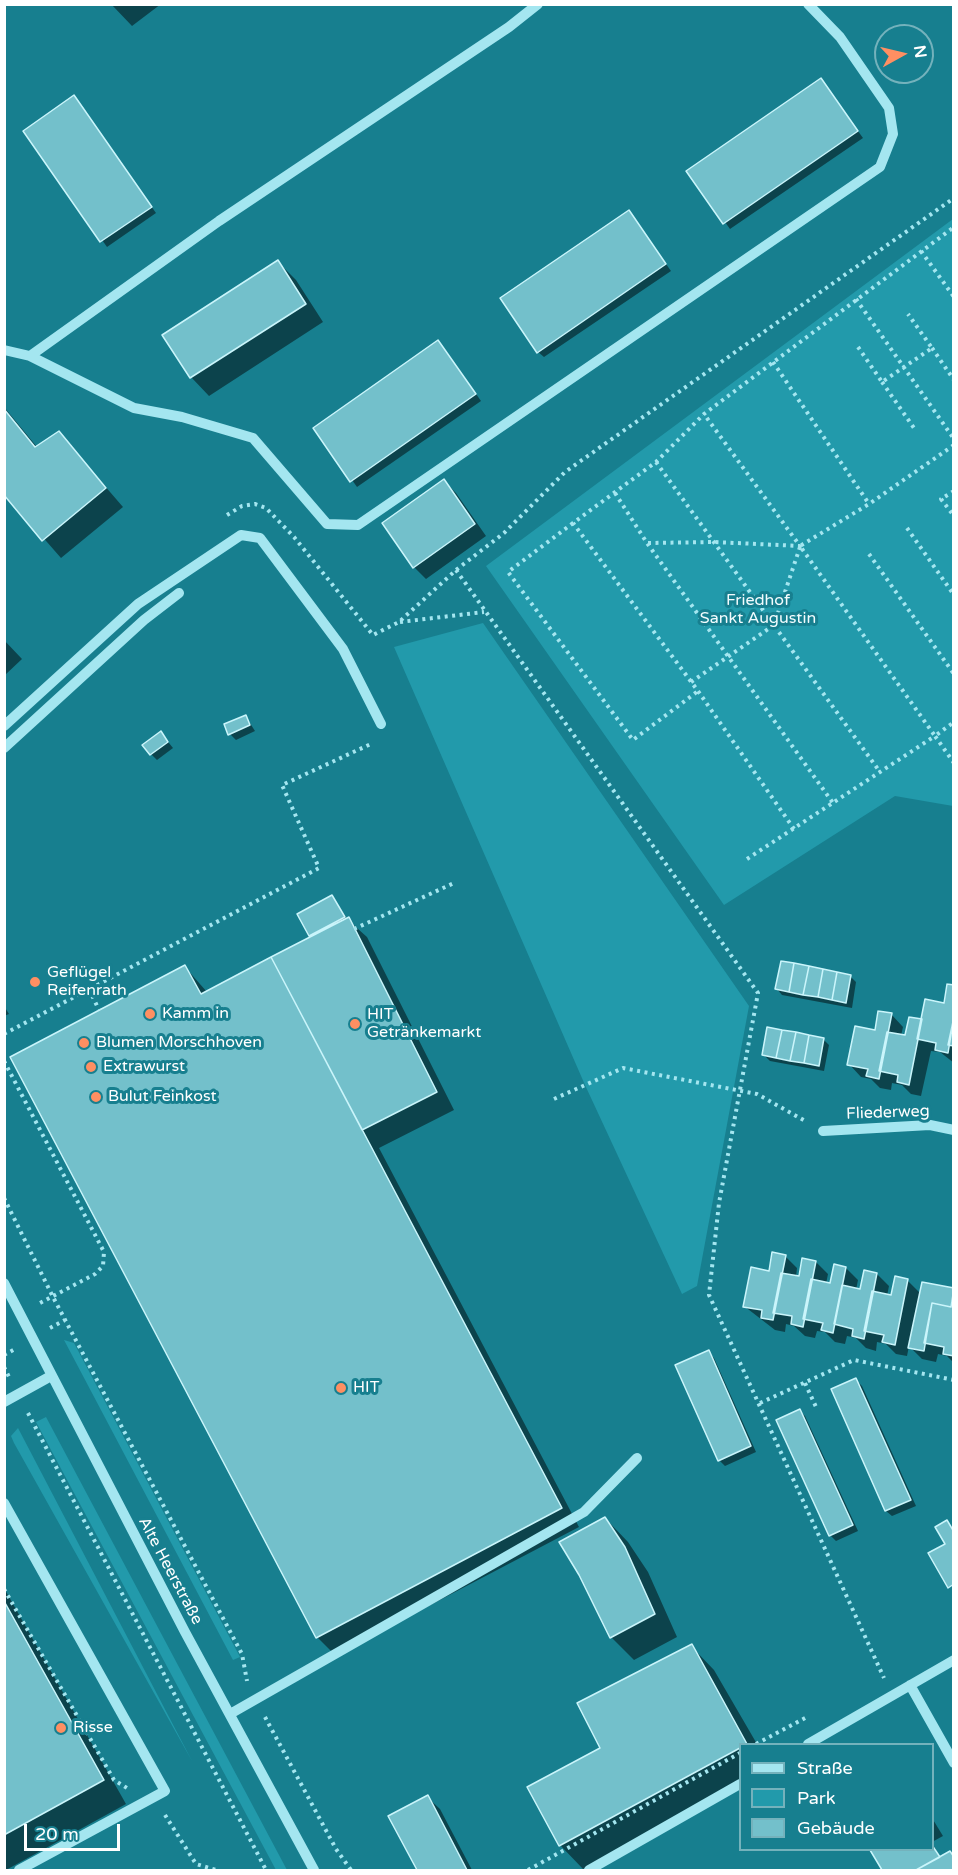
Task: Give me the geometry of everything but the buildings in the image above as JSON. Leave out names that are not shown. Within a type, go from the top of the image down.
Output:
[{"type":"street","points":[[30,356],[219,221],[509,27],[538,4]]},
{"type":"street","points":[[4,350],[30,356],[134,408],[182,417],[253,438],[327,524],[358,525],[880,167],[893,134],[889,108],[840,38],[808,4]]},
{"type":"street","points":[[4,726],[138,604],[241,535],[260,538],[343,649],[381,724]]},
{"type":"street","points":[[4,748],[144,620],[179,593]]},
{"type":"street","name":"Fliederweg","points":[[823,1131],[930,1125],[954,1130]]},
{"type":"street","name":"Alte Heerstraße","points":[[4,1283],[51,1376],[314,1870]]},
{"type":"street","points":[[4,1402],[51,1376]]},
{"type":"street","points":[[230,1714],[584,1512],[637,1458]]},
{"type":"street","points":[[4,1503],[165,1791],[19,1870]]},
{"type":"street","points":[[810,1743],[954,1660]]},
{"type":"street","points":[[910,1685],[954,1763]]},
{"type":"street","points":[[589,1870],[739,1785]]},
{"type":"path","points":[[289,541],[294,537],[373,635],[399,622],[456,570],[504,533],[565,472],[954,198]]},
{"type":"path","points":[[698,692],[633,740],[508,572],[656,462],[704,414],[954,227]]},
{"type":"path","points":[[921,251],[954,297]]},
{"type":"path","points":[[856,300],[954,439]]},
{"type":"path","points":[[908,314],[954,380]]},
{"type":"path","points":[[858,347],[914,428]]},
{"type":"path","points":[[882,382],[932,348]]},
{"type":"path","points":[[773,362],[869,504]]},
{"type":"path","points":[[704,414],[954,763]]},
{"type":"path","points":[[647,543],[714,542],[800,546],[869,504],[954,445]]},
{"type":"path","points":[[656,462],[880,772]]},
{"type":"path","points":[[954,491],[941,499],[954,516]]},
{"type":"path","points":[[615,493],[647,543],[833,803]]},
{"type":"path","points":[[573,523],[691,682],[795,829]]},
{"type":"path","points":[[907,528],[954,594]]},
{"type":"path","points":[[691,682],[774,625],[800,546]]},
{"type":"path","points":[[869,554],[954,674]]},
{"type":"path","points":[[456,570],[758,993],[719,1203],[709,1294],[891,1695]]},
{"type":"path","points":[[399,622],[485,612]]},
{"type":"path","points":[[747,860],[954,722]]},
{"type":"path","points":[[4,1034],[320,868],[282,785],[378,741]]},
{"type":"path","points":[[354,929],[454,882]]},
{"type":"path","points":[[89,989],[99,1010]]},
{"type":"path","points":[[4,1061],[104,1251],[103,1266],[53,1297],[20,1314]]},
{"type":"path","points":[[554,1099],[623,1068],[757,1094],[823,1131]]},
{"type":"path","points":[[4,1198],[53,1297],[242,1654],[245,1678],[256,1700],[336,1849],[351,1870]]},
{"type":"path","points":[[760,1403],[854,1360],[954,1380]]},
{"type":"path","points":[[4,1367],[266,1870]]},
{"type":"path","points":[[805,1383],[816,1407]]},
{"type":"path","points":[[4,1588],[114,1780],[163,1812],[196,1864],[216,1870]]},
{"type":"path","points":[[528,1870],[739,1754]]},
{"type":"green space","name":"Friedhof Sankt Augustin","points":[[953,219],[953,806],[895,796],[724,905],[486,566]]},
{"type":"green space","points":[[483,623],[749,1006],[697,1286],[682,1294],[585,1085],[394,647]]},
{"type":"green space","points":[[64,1340],[74,1343],[240,1657],[233,1660]]},
{"type":"green space","points":[[46,1417],[287,1870],[276,1870],[36,1422]]},
{"type":"green space","points":[[18,1428],[192,1761],[14,1443],[11,1436]]},
{"type":"place","name":"Geflügel Reifenrath","points":[[35,982]]},
{"type":"place","name":"Kamm in","points":[[150,1014]]},
{"type":"place","name":"HIT Getränkemarkt","points":[[355,1024]]},
{"type":"place","name":"Blumen Morschhoven","points":[[84,1043]]},
{"type":"place","name":"Extrawurst","points":[[91,1067]]},
{"type":"place","name":"Bulut Feinkost","points":[[96,1097]]},
{"type":"place","name":"HIT","points":[[341,1388]]},
{"type":"place","name":"Risse","points":[[61,1728]]}]
